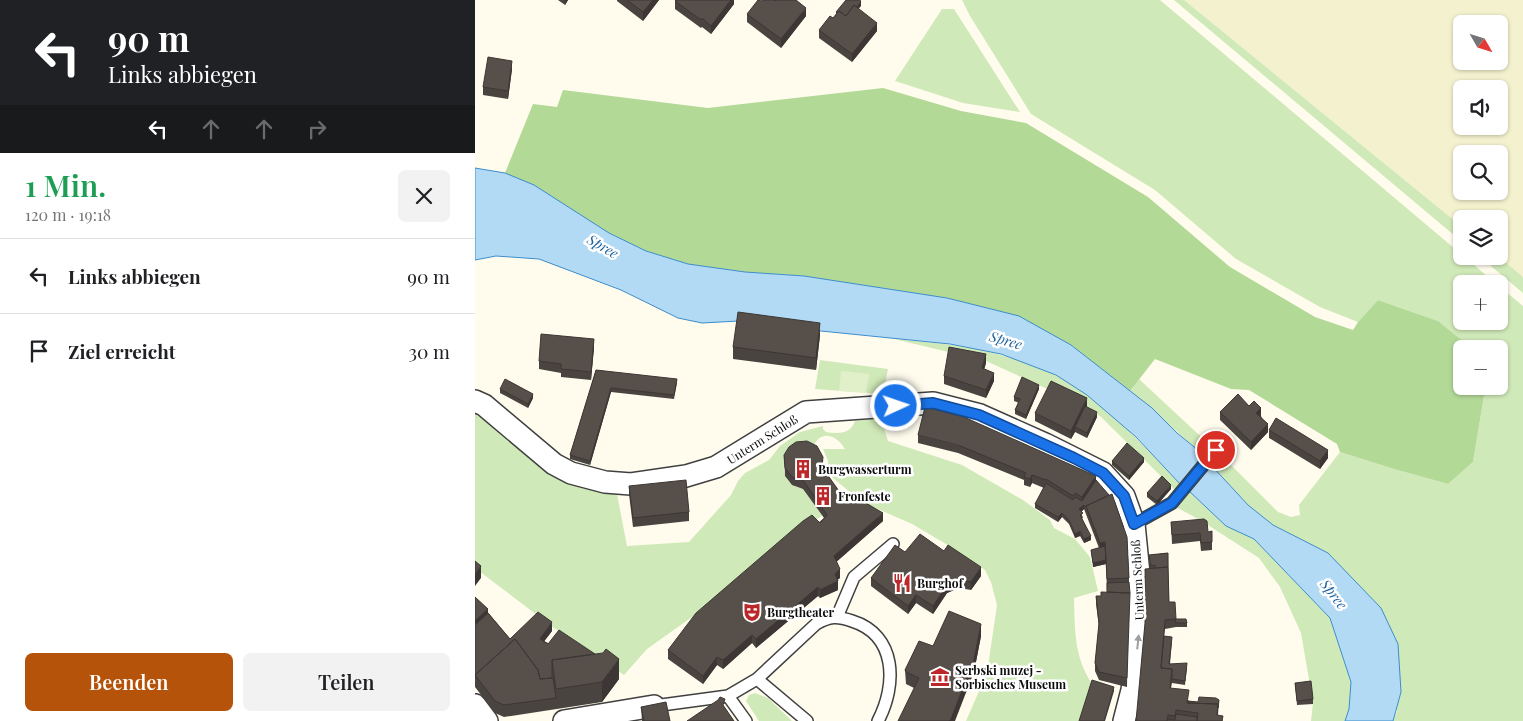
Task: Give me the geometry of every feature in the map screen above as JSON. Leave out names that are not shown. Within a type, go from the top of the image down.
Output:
[{"type":"street","name":"Unterm Schloß","points":[[475,401],[484,405],[554,464],[571,473],[605,482],[631,484],[686,476],[716,467],[806,412],[933,403],[979,415],[1045,444],[1103,473],[1124,496],[1134,524],[1139,574],[1139,636],[1132,690],[1124,721]]},
{"type":"street","points":[[475,705],[487,721]]},
{"type":"street","points":[[564,721],[651,706]]},
{"type":"lane","points":[[1134,524],[1172,503],[1216,450]]},
{"type":"lane","points":[[837,616],[854,577],[893,544]]},
{"type":"lane","points":[[651,706],[728,696],[757,679],[816,624],[822,620],[837,616],[868,628],[878,636],[883,644],[889,661],[889,678],[885,704],[878,721]]},
{"type":"lane","points":[[757,679],[807,721]]},
{"type":"lane","points":[[728,696],[746,721]]},
{"type":"shaded area","points":[[1184,0],[1523,0],[1523,277],[1508,264],[1508,210],[1453,210],[1453,219]]},
{"type":"green space","points":[[962,0],[1160,0],[1453,247],[1453,265],[1474,265],[1486,275],[1453,275],[1453,330],[1508,330],[1508,294],[1523,306],[1523,721],[1393,721],[1397,711],[1328,553],[1273,525],[1248,505],[1211,465],[1220,454],[1278,512],[1291,517],[1300,515],[1299,505],[1340,452],[1448,484],[1473,462],[1484,396],[1508,395],[1508,340],[1462,340],[1438,321],[1378,300],[1358,322],[1320,307],[1236,259],[1155,190],[1031,114]]},
{"type":"green space","points":[[1174,0],[1184,0],[1453,219],[1453,234]]},
{"type":"green space","points":[[942,9],[954,9],[1020,112],[963,103],[895,81]]},
{"type":"green space","points":[[883,88],[961,111],[1026,123],[1148,197],[1230,267],[1315,317],[1353,330],[1378,300],[1438,321],[1462,340],[1453,340],[1453,395],[1486,395],[1473,462],[1448,484],[1340,452],[1337,444],[1249,390],[1231,389],[1155,359],[1130,391],[1071,345],[947,298],[804,276],[745,272],[688,264],[646,251],[609,233],[505,173],[533,104],[557,107],[563,90],[708,108]]},
{"type":"green space","points":[[1508,264],[1523,277],[1523,293],[1508,280],[1508,275],[1502,275],[1490,265]]},
{"type":"green space","points":[[894,339],[946,344],[995,353],[1054,374],[1091,398],[1107,411],[1180,484],[1175,490],[1101,417],[1087,407],[986,361]]},
{"type":"green space","points":[[820,360],[888,369],[883,394],[815,389]]},
{"type":"green space","points":[[841,371],[869,374],[866,393],[839,391]]},
{"type":"green space","points":[[1139,379],[1211,446],[1204,455],[1130,391]]},
{"type":"green space","points":[[475,414],[568,481],[617,494],[627,546],[689,542],[731,495],[738,481],[745,473],[769,460],[780,446],[800,432],[823,426],[826,432],[843,432],[847,431],[855,421],[881,418],[888,441],[962,465],[1023,500],[1050,520],[1054,528],[1075,539],[1090,557],[1098,591],[1074,598],[1075,632],[1079,653],[1086,674],[1092,684],[1081,721],[966,721],[987,673],[997,605],[991,582],[985,570],[946,544],[912,524],[862,502],[833,478],[828,470],[828,461],[823,449],[845,449],[836,439],[827,436],[818,439],[812,451],[784,463],[784,473],[788,480],[794,486],[803,489],[822,516],[801,528],[692,617],[647,649],[624,675],[554,628],[475,568]]},
{"type":"green space","points":[[1189,491],[1226,526],[1254,539],[1330,618],[1351,682],[1349,709],[1345,721],[1311,721],[1313,703],[1301,633],[1280,587],[1259,558],[1176,507]]},
{"type":"green space","points":[[755,693],[768,698],[792,721],[759,721],[746,701],[749,695]]},
{"type":"water","name":"Spree","points":[[475,168],[505,173],[534,185],[609,233],[646,251],[688,264],[745,272],[804,276],[947,298],[1019,316],[1071,345],[1152,408],[1177,433],[1204,455],[1180,484],[1136,437],[1087,395],[1056,375],[1001,354],[950,344],[739,321],[702,323],[678,318],[621,290],[539,259],[496,256],[475,260]]},
{"type":"water","name":"Spree","points":[[1211,465],[1248,505],[1273,525],[1328,553],[1381,608],[1398,644],[1401,692],[1393,721],[1345,721],[1349,709],[1351,682],[1330,618],[1254,539],[1226,526],[1189,491]]},
{"type":"building","points":[[627,0],[653,0],[643,12]]},
{"type":"building","points":[[676,0],[731,0],[711,26]]},
{"type":"building","points":[[758,0],[796,0],[806,8],[781,39],[747,14]]},
{"type":"building","points":[[846,0],[861,1],[856,7],[854,5],[846,16],[839,11],[836,12]]},
{"type":"building","points":[[854,5],[877,23],[852,54],[819,30],[830,16],[833,18],[839,11],[846,16]]},
{"type":"building","points":[[488,57],[512,61],[508,91],[483,87]]},
{"type":"building","points":[[738,312],[820,323],[816,358],[733,347]]},
{"type":"building","points":[[541,334],[594,339],[591,372],[561,369],[561,364],[539,361]]},
{"type":"building","points":[[949,347],[986,354],[982,368],[994,373],[986,390],[944,376]]},
{"type":"building","points":[[596,370],[677,379],[674,395],[611,388],[590,461],[570,455]]},
{"type":"building","points":[[1022,377],[1039,385],[1026,415],[1015,410],[1020,399],[1014,397]]},
{"type":"building","points":[[505,379],[533,394],[528,404],[500,389]]},
{"type":"building","points":[[1051,381],[1087,398],[1071,431],[1035,413]]},
{"type":"building","points":[[1238,394],[1249,406],[1254,401],[1261,408],[1256,413],[1268,424],[1251,442],[1220,412]]},
{"type":"building","points":[[1085,406],[1097,412],[1087,433],[1075,427]]},
{"type":"building","points":[[925,407],[964,417],[1096,476],[1082,497],[1075,493],[1073,496],[1046,479],[1032,475],[1030,479],[1024,477],[1026,473],[958,445],[918,435]]},
{"type":"building","points":[[1276,418],[1328,450],[1320,461],[1269,430]]},
{"type":"building","name":"Burgtheater","points":[[807,441],[817,446],[823,457],[822,467],[846,501],[859,499],[883,513],[834,556],[840,569],[835,574],[838,581],[820,590],[818,587],[756,639],[752,635],[723,660],[717,657],[703,676],[668,650],[696,613],[803,521],[812,515],[820,523],[827,515],[803,480],[792,477],[785,468],[784,455],[789,447],[796,442]]},
{"type":"building","points":[[1127,443],[1144,458],[1129,476],[1112,461]]},
{"type":"building","points":[[1162,476],[1171,485],[1157,501],[1147,493]]},
{"type":"building","points":[[686,480],[689,512],[633,518],[629,486]]},
{"type":"building","points":[[1096,480],[1109,495],[1086,507],[1084,505],[1079,509],[1083,513],[1080,515],[1091,536],[1084,539],[1080,531],[1075,534],[1069,520],[1062,513],[1058,517],[1035,504],[1046,483],[1073,500],[1075,497],[1082,501]]},
{"type":"building","points":[[1112,494],[1127,537],[1129,578],[1107,579],[1105,542],[1100,543],[1086,506]]},
{"type":"building","points":[[1204,519],[1207,521],[1208,532],[1212,531],[1212,542],[1201,543],[1200,533],[1172,535],[1171,522]]},
{"type":"building","points":[[920,534],[944,551],[948,545],[981,567],[971,582],[959,580],[947,585],[933,606],[916,595],[908,606],[871,578],[895,545],[905,552]]},
{"type":"building","points":[[1105,546],[1106,560],[1093,563],[1091,550]]},
{"type":"building","points":[[1168,553],[1168,567],[1155,568],[1155,565],[1151,566],[1149,555]]},
{"type":"building","points":[[475,561],[481,566],[475,574]]},
{"type":"building","points":[[1168,567],[1169,602],[1175,602],[1176,619],[1165,620],[1161,668],[1172,669],[1170,688],[1189,690],[1187,703],[1218,704],[1217,715],[1223,716],[1222,721],[1197,721],[1198,713],[1176,710],[1175,716],[1168,715],[1167,721],[1136,721],[1145,623],[1145,569]]},
{"type":"building","points":[[1129,582],[1130,593],[1107,592],[1107,583]]},
{"type":"building","points":[[1101,592],[1130,593],[1127,678],[1099,672],[1095,663],[1099,623],[1096,596],[1101,596]]},
{"type":"building","points":[[475,597],[488,609],[475,621]]},
{"type":"building","name":"Serbski muzej - Sorbisches Museum","points":[[949,611],[981,624],[974,660],[951,719],[949,721],[898,721],[919,678],[905,670],[919,641],[933,646]]},
{"type":"building","points":[[538,612],[552,622],[540,639],[548,644],[559,630],[595,654],[552,660],[552,678],[540,679],[538,670],[515,639],[475,675],[475,625],[488,613],[510,639]]},
{"type":"building","points":[[1175,619],[1186,619],[1187,623],[1176,623]]},
{"type":"building","points":[[1164,636],[1172,637],[1169,664],[1187,663],[1185,681],[1172,679],[1172,669],[1161,668]]},
{"type":"building","points":[[515,639],[538,670],[540,679],[553,678],[556,698],[504,705],[495,701],[475,675]]},
{"type":"building","points":[[606,649],[619,659],[602,682],[556,689],[552,660],[603,653]]},
{"type":"building","points":[[1092,680],[1114,687],[1104,721],[1079,721]]},
{"type":"building","points":[[1311,681],[1313,699],[1297,701],[1295,683]]},
{"type":"building","points":[[720,697],[725,699],[723,705],[734,721],[687,721],[718,700]]},
{"type":"building","points":[[1199,697],[1216,698],[1219,700],[1218,708],[1218,704],[1188,703],[1188,701],[1198,702]]},
{"type":"building","points":[[666,702],[670,721],[644,721],[641,707]]},
{"type":"building","points":[[1176,714],[1197,717],[1197,721],[1167,721],[1168,719],[1175,720]]},
{"type":"place","name":"Burgwasserturm","points":[[803,469]]},
{"type":"place","name":"Fronfeste","points":[[823,496]]},
{"type":"place","name":"Burghof","points":[[902,583]]},
{"type":"place","name":"Burgtheater","points":[[752,612]]},
{"type":"place","name":"Serbski muzej - Sorbisches Museum","points":[[940,677]]},
{"type":"route","points":[[896,406],[933,403],[979,415],[1074,458],[1103,473],[1124,496],[1134,524],[1172,503],[1216,450]]}]
